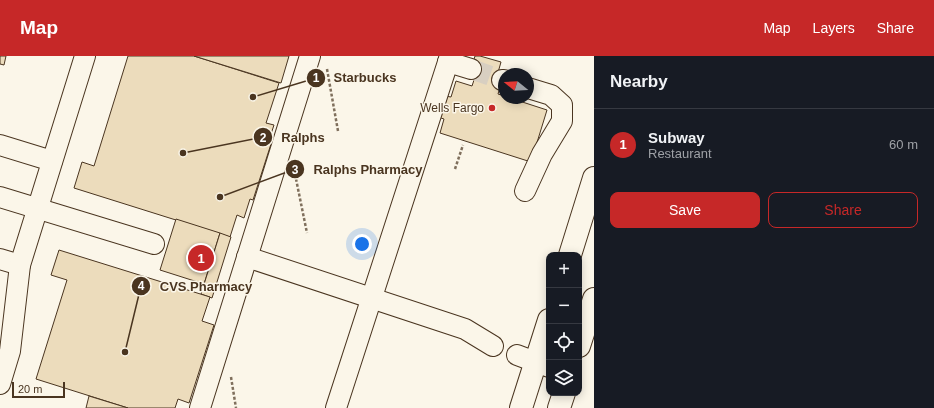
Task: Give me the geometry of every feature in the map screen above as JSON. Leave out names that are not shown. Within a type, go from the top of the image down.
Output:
[{"type":"main road","points":[[571,252],[594,178]]},
{"type":"main road","points":[[582,337],[594,299]]},
{"type":"main road","points":[[521,408],[534,361],[548,324]]},
{"type":"main road","points":[[559,408],[563,396]]},
{"type":"lane","points":[[0,384],[10,351],[20,265],[85,56]]},
{"type":"lane","points":[[200,408],[310,56]]},
{"type":"lane","points":[[336,408],[449,59],[470,69]]},
{"type":"lane","points":[[525,191],[542,154],[562,120],[562,105],[551,95],[534,90]]},
{"type":"lane","points":[[0,145],[52,161]]},
{"type":"lane","points":[[0,198],[154,244]]},
{"type":"lane","points":[[247,257],[465,328],[493,346]]},
{"type":"lane","points":[[0,259],[20,265]]},
{"type":"path","points":[[328,69],[338,131]]},
{"type":"path","points":[[455,168],[463,145]]},
{"type":"path","points":[[295,174],[307,233]]},
{"type":"path","points":[[230,371],[236,408]]},
{"type":"building","points":[[0,56],[6,56],[4,65],[0,64]]},
{"type":"building","points":[[128,56],[194,56],[279,83],[266,123],[274,125],[268,143],[271,144],[253,200],[250,199],[244,218],[237,215],[230,237],[74,188],[82,162],[94,166]]},
{"type":"building","points":[[194,56],[289,56],[281,83]]},
{"type":"building","name":"Wells Fargo","points":[[475,56],[501,62],[498,68],[497,76],[498,104],[528,104],[547,110],[531,162],[440,133],[444,119],[438,117],[445,96],[451,97],[456,81],[472,86],[476,74],[470,72]]},
{"type":"building","points":[[176,219],[220,233],[204,284],[160,270]]},
{"type":"building","points":[[220,233],[231,237],[212,298],[201,294]]},
{"type":"building","points":[[59,250],[210,297],[202,321],[214,325],[189,403],[178,399],[175,408],[128,408],[36,379],[67,280],[51,275]]},
{"type":"building","points":[[89,396],[128,408],[86,408]]},
{"type":"tunnel","points":[[471,69],[498,79]]},
{"type":"place","name":"Starbucks","points":[[253,97]]},
{"type":"place","name":"Wells Fargo","points":[[492,108]]},
{"type":"place","name":"Ralphs","points":[[183,153]]},
{"type":"place","name":"Ralphs Pharmacy","points":[[220,197]]},
{"type":"place","name":"Subway","points":[[201,258]]},
{"type":"place","name":"CVS Pharmacy","points":[[125,352]]}]
